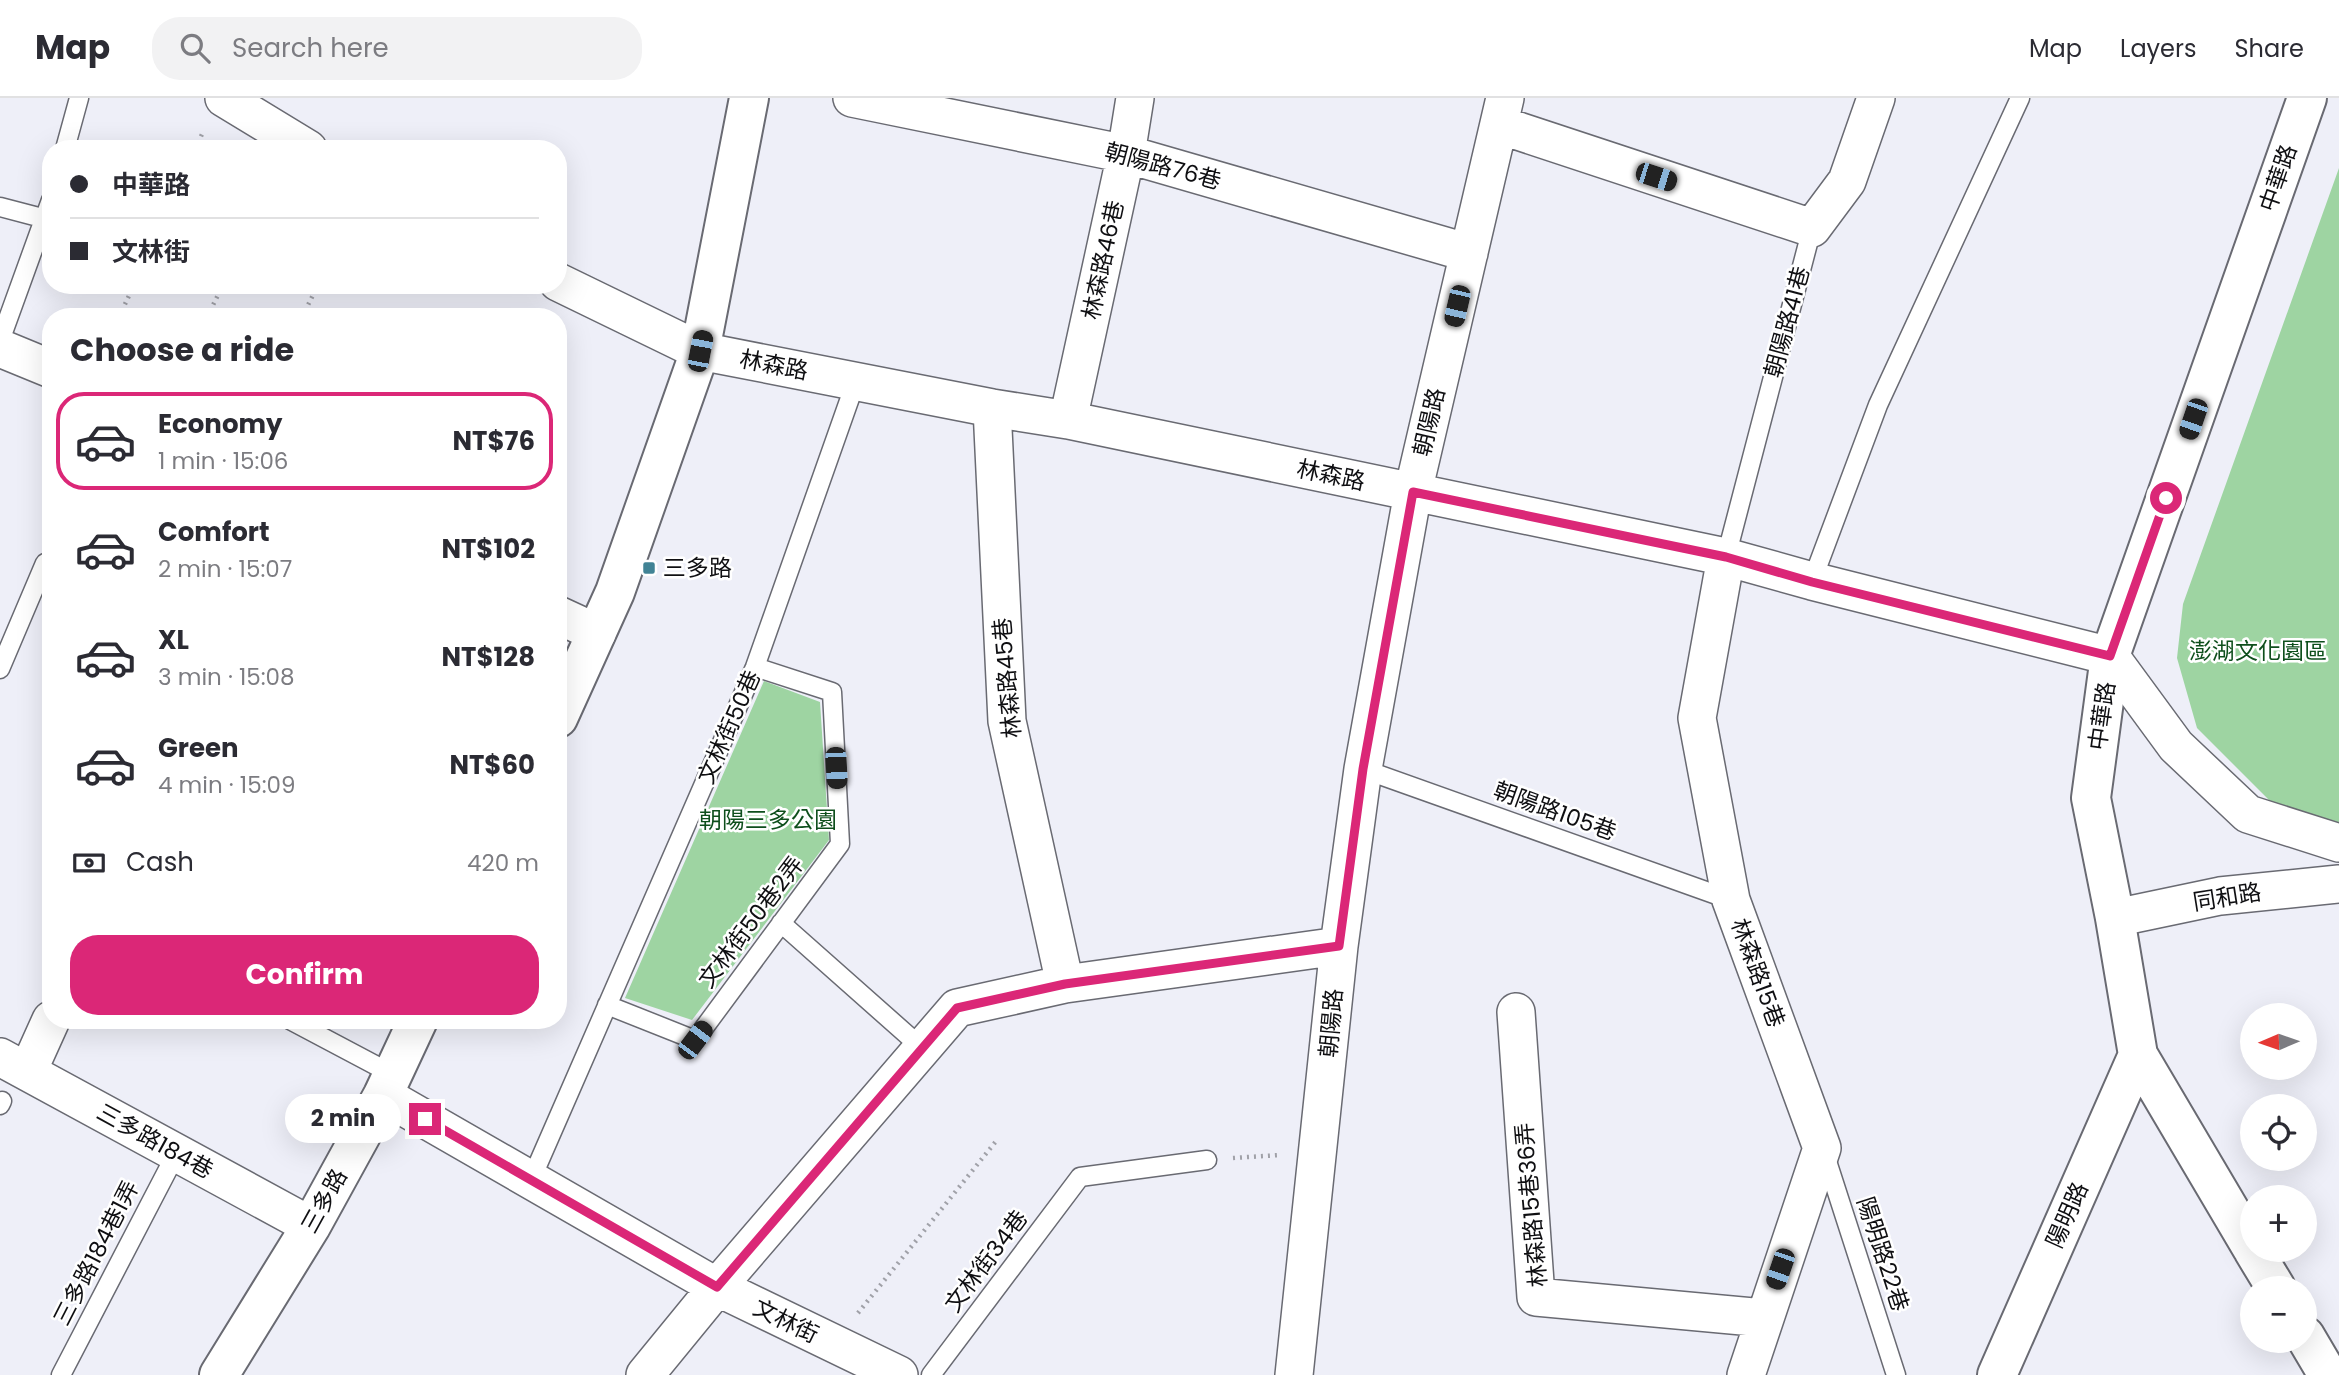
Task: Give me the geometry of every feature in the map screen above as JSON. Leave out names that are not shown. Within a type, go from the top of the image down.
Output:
[{"type":"street","points":[[224,98],[293,140]]},
{"type":"street","points":[[567,698],[615,592],[700,351],[749,98]]},
{"type":"street","name":"朝陽路76巷","points":[[852,98],[1126,154],[1469,253]]},
{"type":"street","name":"林森路46巷","points":[[1069,421],[1126,154],[1135,98]]},
{"type":"street","name":"朝陽路41巷","points":[[1812,228],[1847,181],[1876,98]]},
{"type":"street","name":"中華路","points":[[2240,1227],[2137,1055],[2115,919],[2091,799],[2110,656],[2302,100]]},
{"type":"street","points":[[1503,112],[1812,228]]},
{"type":"street","name":"朝陽路","points":[[1294,1375],[1339,946],[1363,769],[1413,492],[1503,112]]},
{"type":"street","name":"林森路","points":[[567,286],[700,351],[1069,421],[1726,557],[1812,582],[2110,656]]},
{"type":"street","points":[[0,348],[42,365]]},
{"type":"street","name":"林森路45巷","points":[[992,408],[1007,721],[1065,984]]},
{"type":"street","name":"林森路15巷","points":[[1726,557],[1697,718],[1731,900],[1822,1148]]},
{"type":"street","points":[[567,619],[597,633]]},
{"type":"street","points":[[2110,656],[2176,746],[2248,814],[2339,843]]},
{"type":"street","name":"同和路","points":[[2115,919],[2220,896],[2339,884]]},
{"type":"street","points":[[645,1375],[717,1287],[957,1008],[1065,984],[1339,946]]},
{"type":"street","name":"林森路15巷36弄","points":[[1516,1012],[1536,1297],[1764,1318]]},
{"type":"street","points":[[14,1064],[43,1029]]},
{"type":"street","name":"三多路","points":[[219,1375],[311,1226],[388,1085],[414,1029]]},
{"type":"street","name":"陽明路","points":[[1997,1375],[2137,1055]]},
{"type":"street","name":"三多路184巷","points":[[14,1064],[311,1226]]},
{"type":"street","name":"文林街","points":[[388,1085],[531,1180],[717,1287],[900,1375]]},
{"type":"street","points":[[1746,1375],[1822,1148]]},
{"type":"street","points":[[2315,1353],[2328,1375]]},
{"type":"lane","points":[[67,140],[79,98]]},
{"type":"lane","points":[[1812,582],[1878,405],[2020,98]]},
{"type":"lane","points":[[0,208],[42,218]]},
{"type":"lane","name":"朝陽路41巷","points":[[1726,557],[1812,228]]},
{"type":"lane","points":[[0,341],[42,230]]},
{"type":"lane","name":"文林街50巷","points":[[531,1180],[755,667],[856,382]]},
{"type":"lane","points":[[0,669],[5,645],[42,569]]},
{"type":"lane","name":"文林街50巷2弄","points":[[607,1004],[695,1040],[840,844],[832,692],[755,667]]},
{"type":"lane","name":"朝陽路105巷","points":[[1363,769],[1731,900]]},
{"type":"lane","points":[[781,923],[922,1048]]},
{"type":"lane","points":[[304,1029],[388,1085]]},
{"type":"lane","name":"陽明路22巷","points":[[1822,1148],[1896,1375]]},
{"type":"lane","name":"三多路184巷1弄","points":[[61,1375],[176,1153]]},
{"type":"lane","name":"文林街34巷","points":[[931,1375],[1080,1177],[1207,1160]]},
{"type":"path","points":[[833,1344],[997,1140]]},
{"type":"path","points":[[1207,1160],[1319,1153]]},
{"type":"green space","name":"澎湖文化園區","points":[[2339,168],[2339,824],[2285,816],[2197,728],[2177,658],[2183,604]]},
{"type":"green space","name":"朝陽三多公園","points":[[764,681],[820,702],[829,840],[692,1020],[625,998]]},
{"type":"place","name":"三多路","points":[[649,568]]},
{"type":"route","points":[[425,1119],[717,1287],[957,1008],[1065,984],[1339,946],[1363,769],[1413,492],[1726,557],[1812,582],[2110,656],[2166,498]]}]
